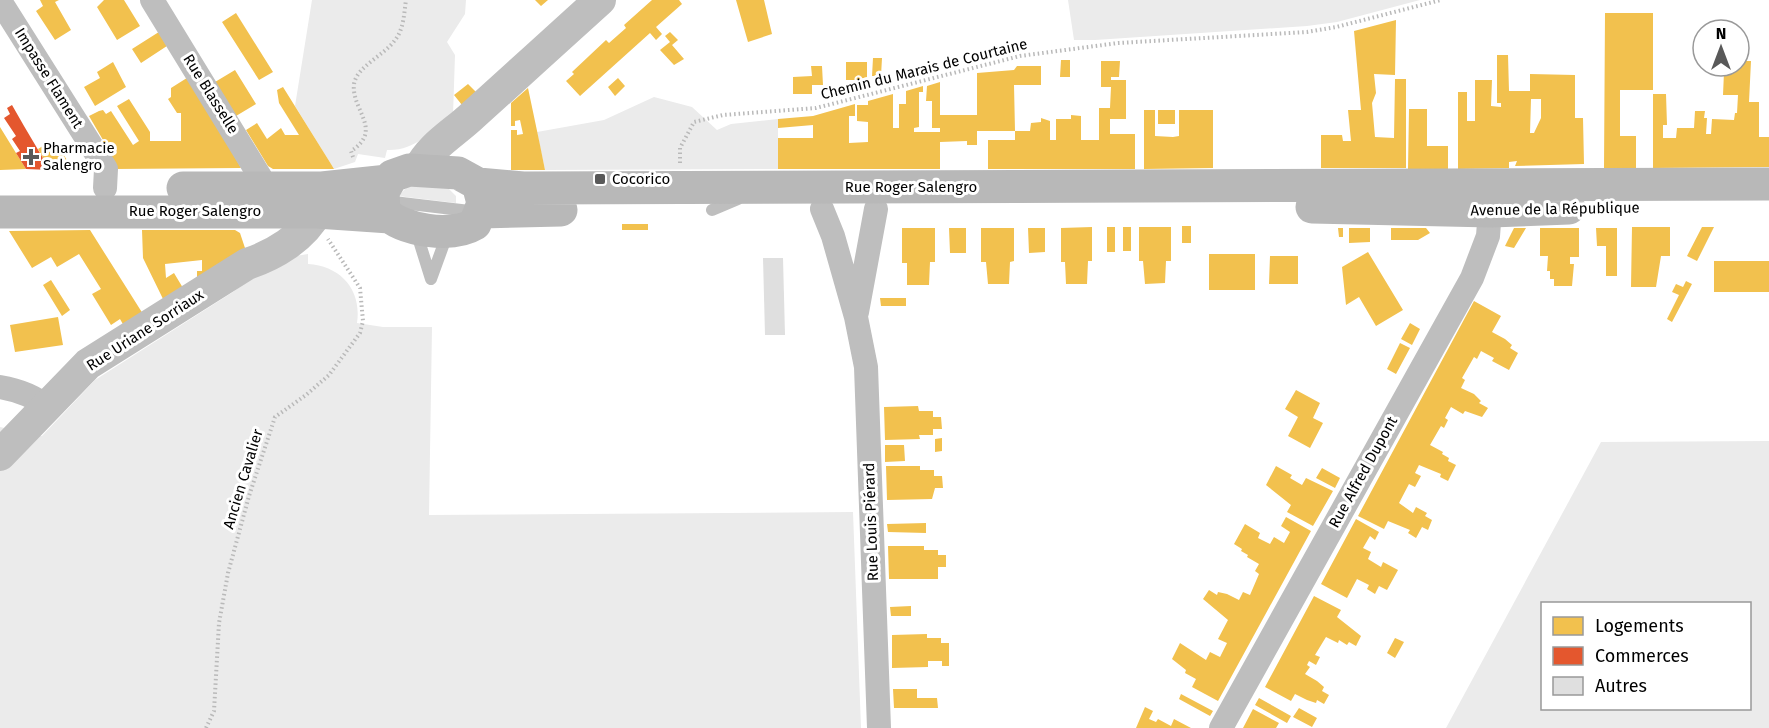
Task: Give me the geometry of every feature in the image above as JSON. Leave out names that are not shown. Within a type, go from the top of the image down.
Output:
[{"type":"main road","name":"Avenue de la République","points":[[1342,196],[1491,198],[1769,184]]},
{"type":"main road","name":"Rue Roger Salengro","points":[[0,212],[262,200],[322,188],[394,200]]},
{"type":"main road","name":"Rue Roger Salengro","points":[[473,190],[680,188],[1342,196]]},
{"type":"main road","name":"Rue Roger Salengro","points":[[0,189],[105,189],[327,206],[394,200]]},
{"type":"main road","name":"Rue Roger Salengro","points":[[473,190],[712,210],[876,209],[1342,196]]},
{"type":"main road","points":[[473,190],[475,224],[467,229],[448,231],[394,200],[473,190]]},
{"type":"main road","name":"Avenue de la République","points":[[1491,198],[1538,208],[1769,207]]},
{"type":"street","name":"Rue Blasselle","points":[[152,0],[262,200]]},
{"type":"street","points":[[394,200],[436,144],[467,121],[600,0]]},
{"type":"street","name":"Impasse Flament","points":[[0,1],[106,169],[105,189]]},
{"type":"street","points":[[467,121],[459,151],[473,190]]},
{"type":"street","name":"Rue Alfred Dupont","points":[[1221,728],[1472,278],[1488,236],[1491,198]]},
{"type":"street","name":"Rue Uriane Sorriaux","points":[[247,264],[261,248],[262,200]]},
{"type":"street","name":"Rue Uriane Sorriaux","points":[[0,455],[88,364],[247,264],[264,258],[298,236],[327,206]]},
{"type":"street","name":"Rue Louis Piérard","points":[[856,317],[876,209]]},
{"type":"street","name":"Rue Louis Piérard","points":[[822,210],[833,236],[856,317],[866,367],[879,728]]},
{"type":"street","points":[[0,387],[16,389],[37,398],[47,407]]},
{"type":"lane","points":[[448,231],[431,279],[394,200],[473,190]]},
{"type":"lane","points":[[712,210],[735,199],[1417,195],[1491,198],[1769,196]]},
{"type":"lane","points":[[0,201],[327,206]]},
{"type":"path","points":[[354,160],[351,151],[360,146],[366,134],[366,123],[355,95],[354,83],[359,73],[396,40],[401,30],[406,0]]},
{"type":"path","name":"Chemin du Marais de Courtaine","points":[[680,188],[680,148],[694,122],[723,115],[816,108],[1020,56],[1118,43],[1307,32],[1336,27],[1441,0]]},
{"type":"path","name":"Ancien Cavalier","points":[[206,728],[214,711],[219,623],[228,573],[249,496],[275,417],[306,396],[329,375],[360,333],[363,321],[360,288],[330,244]]},
{"type":"shaded area","points":[[312,0],[466,0],[465,14],[447,42],[455,55],[453,115],[415,144],[387,150],[385,158],[358,154],[355,162],[334,169],[295,106]]},
{"type":"shaded area","points":[[1068,0],[1420,0],[1337,22],[1307,26],[1074,40]]},
{"type":"shaded area","points":[[654,97],[692,107],[717,130],[731,124],[778,119],[778,169],[545,170],[537,132],[604,120]]},
{"type":"shaded area","points":[[409,185],[447,187],[456,196],[456,203],[398,196]]},
{"type":"shaded area","points":[[308,254],[308,264],[330,269],[347,282],[356,300],[357,323],[383,327],[432,327],[429,515],[853,512],[861,728],[0,728],[0,427],[42,436],[95,380],[233,292],[277,259]]},
{"type":"shaded area","points":[[1769,441],[1769,728],[1446,728],[1601,442]]},
{"type":"building: Logements","points":[[40,0],[59,0],[55,2],[71,30],[55,40],[36,11],[43,6]]},
{"type":"building: Logements","points":[[104,0],[124,0],[140,26],[117,40],[97,7]]},
{"type":"building: Logements","points":[[535,0],[548,0],[541,6]]},
{"type":"building: Logements","points":[[652,0],[679,0],[682,4],[656,27],[662,34],[656,40],[650,33],[580,96],[566,81],[574,74],[572,72],[606,40],[609,43],[626,28],[624,25]]},
{"type":"building: Logements","points":[[736,0],[764,0],[772,34],[748,42]]},
{"type":"building: Logements","points":[[236,13],[273,72],[259,80],[222,22]]},
{"type":"building: Logements","points":[[1605,13],[1653,13],[1653,90],[1620,90],[1620,136],[1636,136],[1636,168],[1604,168]]},
{"type":"building: Logements","points":[[1396,20],[1395,75],[1374,74],[1376,93],[1372,103],[1375,137],[1394,138],[1395,79],[1406,79],[1406,168],[1321,168],[1321,135],[1342,135],[1343,141],[1351,141],[1348,110],[1361,110],[1354,31]]},
{"type":"building: Logements","points":[[162,30],[170,44],[141,63],[132,49]]},
{"type":"building: Logements","points":[[670,32],[678,40],[672,45],[684,59],[674,65],[660,50],[670,42],[665,36]]},
{"type":"building: Logements","points":[[1497,55],[1508,55],[1509,91],[1530,91],[1530,74],[1575,75],[1575,118],[1583,118],[1584,164],[1515,166],[1517,161],[1509,162],[1509,168],[1458,169],[1458,92],[1467,92],[1467,121],[1475,121],[1475,80],[1492,80],[1491,106],[1501,107],[1501,103],[1497,103]],"holes":[[[1531,99],[1541,99],[1541,118],[1534,133],[1530,133]]]},
{"type":"building: Logements","points":[[873,58],[882,58],[881,76],[872,76]]},
{"type":"building: Logements","points":[[1061,60],[1070,60],[1070,77],[1060,77]]},
{"type":"building: Logements","points":[[1101,61],[1120,61],[1119,77],[1111,77],[1111,80],[1126,80],[1126,119],[1110,119],[1110,134],[1135,134],[1135,169],[988,169],[988,140],[1015,140],[1015,131],[1030,131],[1031,123],[1041,122],[1041,118],[1050,121],[1050,140],[1056,140],[1056,119],[1071,119],[1071,115],[1081,116],[1081,140],[1099,140],[1099,108],[1110,108],[1111,87],[1101,87]]},
{"type":"building: Logements","points":[[113,62],[126,87],[95,106],[84,87],[100,78],[97,72]]},
{"type":"building: Logements","points":[[846,62],[867,62],[867,80],[846,80]]},
{"type":"building: Logements","points":[[811,66],[822,66],[823,85],[812,85],[812,94],[793,94],[793,77],[812,76]]},
{"type":"building: Logements","points":[[1017,66],[1041,66],[1041,85],[1014,85],[1015,131],[977,131],[977,145],[967,145],[967,141],[940,142],[940,169],[778,169],[778,138],[813,138],[813,125],[778,128],[778,119],[813,116],[855,104],[855,116],[849,116],[849,143],[868,142],[868,122],[857,121],[857,105],[868,105],[868,101],[893,94],[893,128],[899,128],[899,104],[906,104],[906,91],[923,86],[923,92],[919,92],[919,127],[914,128],[914,132],[940,132],[940,128],[932,128],[932,101],[926,101],[927,86],[940,82],[940,115],[977,115],[977,73],[1014,70]]},
{"type":"building: Logements","points":[[235,70],[256,104],[236,116],[215,82]]},
{"type":"building: Logements","points":[[190,76],[241,168],[114,169],[98,143],[103,140],[89,116],[103,110],[106,114],[111,111],[133,145],[139,141],[117,106],[129,99],[150,132],[150,141],[181,141],[181,113],[177,113],[168,99],[171,97],[171,88]]},
{"type":"building: Logements","points":[[618,78],[625,86],[615,96],[608,87]]},
{"type":"building: Logements","points":[[1724,78],[1750,78],[1749,102],[1759,102],[1759,137],[1769,137],[1769,167],[1653,168],[1653,94],[1666,94],[1667,125],[1663,125],[1663,138],[1676,138],[1677,128],[1694,128],[1695,111],[1705,111],[1706,134],[1711,134],[1712,119],[1734,120],[1735,113],[1737,113],[1738,95],[1723,95]]},
{"type":"building: Logements","points":[[468,84],[476,92],[462,105],[454,95]]},
{"type":"building: Logements","points":[[283,87],[334,169],[273,169],[268,166],[246,130],[257,123],[267,139],[281,128],[285,135],[299,135],[279,103],[277,90]]},
{"type":"building: Logements","points":[[528,88],[545,170],[511,170],[511,130],[517,130],[517,135],[523,134],[520,120],[515,121],[515,126],[511,126],[511,103]]},
{"type":"building: Logements","points":[[1409,109],[1427,109],[1427,146],[1448,146],[1448,169],[1408,169]]},
{"type":"building: Logements","points":[[1144,110],[1155,110],[1155,136],[1173,137],[1179,136],[1179,110],[1213,110],[1213,168],[1144,169]]},
{"type":"building: Logements","points":[[1158,110],[1175,110],[1175,124],[1158,124]]},
{"type":"building: Logements","points":[[0,127],[16,153],[26,169],[0,170]]},
{"type":"building: Logements","points":[[54,139],[73,170],[50,170],[38,149]]},
{"type":"building: Logements","points":[[622,224],[648,224],[648,230],[622,230]]},
{"type":"building: Logements","points":[[1182,226],[1191,226],[1191,243],[1182,243]]},
{"type":"building: Logements","points":[[1092,227],[1092,261],[1088,261],[1087,284],[1066,284],[1065,262],[1061,262],[1061,228]]},
{"type":"building: Logements","points":[[1107,227],[1115,227],[1115,252],[1107,252]]},
{"type":"building: Logements","points":[[1123,227],[1131,227],[1131,251],[1123,251]]},
{"type":"building: Logements","points":[[1139,227],[1171,227],[1171,261],[1166,261],[1165,283],[1145,284],[1143,261],[1139,261]]},
{"type":"building: Logements","points":[[1632,227],[1670,227],[1670,256],[1661,256],[1656,287],[1631,287]]},
{"type":"building: Logements","points":[[1702,227],[1714,227],[1697,261],[1687,256]]},
{"type":"building: Logements","points":[[902,228],[935,228],[935,262],[930,262],[929,285],[907,285],[907,263],[902,263]]},
{"type":"building: Logements","points":[[949,228],[966,228],[966,253],[950,253]]},
{"type":"building: Logements","points":[[981,228],[1014,228],[1014,261],[1010,262],[1009,284],[988,284],[986,262],[981,262]]},
{"type":"building: Logements","points":[[1028,228],[1045,228],[1045,252],[1029,253]]},
{"type":"building: Logements","points":[[1338,228],[1343,228],[1343,237],[1339,237]]},
{"type":"building: Logements","points":[[1349,228],[1370,228],[1370,242],[1349,243]]},
{"type":"building: Logements","points":[[1391,228],[1426,228],[1430,233],[1418,240],[1391,240]]},
{"type":"building: Logements","points":[[1514,228],[1526,228],[1514,248],[1505,246]]},
{"type":"building: Logements","points":[[1540,228],[1579,228],[1579,257],[1570,257],[1570,264],[1574,264],[1572,286],[1554,286],[1554,279],[1550,279],[1550,271],[1547,271],[1548,256],[1540,256]]},
{"type":"building: Logements","points":[[1596,228],[1617,228],[1617,276],[1606,276],[1606,246],[1597,246]]},
{"type":"building: Logements","points":[[90,230],[143,314],[124,326],[120,319],[111,325],[92,294],[101,289],[79,254],[57,267],[51,257],[32,268],[9,231]]},
{"type":"building: Logements","points":[[142,230],[235,230],[240,233],[245,248],[197,279],[197,271],[202,271],[202,260],[165,264],[166,278],[174,273],[183,288],[164,301],[143,258]]},
{"type":"building: Logements","points":[[1368,252],[1403,310],[1376,326],[1359,297],[1346,305],[1342,267]]},
{"type":"building: Logements","points":[[1209,254],[1255,254],[1255,290],[1209,290]]},
{"type":"building: Logements","points":[[1270,256],[1298,256],[1298,284],[1269,284]]},
{"type":"building: Logements","points":[[1714,261],[1769,261],[1769,292],[1714,292]]},
{"type":"building: Logements","points":[[51,280],[70,310],[62,316],[43,285]]},
{"type":"building: Logements","points":[[1686,281],[1692,284],[1672,322],[1667,319],[1679,295],[1672,292],[1676,284],[1683,287]]},
{"type":"building: Logements","points":[[880,298],[906,298],[906,306],[881,306]]},
{"type":"building: Logements","points":[[1474,301],[1501,316],[1492,332],[1505,339],[1512,345],[1510,348],[1518,353],[1509,370],[1492,361],[1494,358],[1481,351],[1477,359],[1474,357],[1462,378],[1465,380],[1461,388],[1474,394],[1481,401],[1479,403],[1488,408],[1482,417],[1465,411],[1463,414],[1451,407],[1445,418],[1448,420],[1444,428],[1441,426],[1430,445],[1443,452],[1442,454],[1449,458],[1448,461],[1456,465],[1448,481],[1440,477],[1441,474],[1419,465],[1415,473],[1421,476],[1415,487],[1409,484],[1399,503],[1413,513],[1416,507],[1427,513],[1425,516],[1432,520],[1428,530],[1422,527],[1416,538],[1408,533],[1410,530],[1388,521],[1384,529],[1358,516]]},
{"type":"building: Logements","points":[[58,317],[63,345],[15,352],[10,325]]},
{"type":"building: Logements","points":[[1410,323],[1420,329],[1412,345],[1401,339]]},
{"type":"building: Logements","points":[[1400,343],[1410,348],[1396,374],[1387,369]]},
{"type":"building: Logements","points":[[1296,390],[1320,403],[1313,418],[1323,423],[1310,448],[1288,436],[1298,417],[1285,409]]},
{"type":"building: Logements","points":[[918,406],[919,411],[933,411],[933,417],[941,417],[942,429],[933,429],[933,435],[919,435],[920,439],[885,440],[884,407]]},
{"type":"building: Logements","points":[[942,438],[942,451],[935,452],[935,439]]},
{"type":"building: Logements","points":[[885,445],[904,445],[905,461],[885,462]]},
{"type":"building: Logements","points":[[886,466],[920,466],[920,470],[934,470],[934,476],[942,476],[943,488],[935,488],[932,499],[887,500]]},
{"type":"building: Logements","points":[[1276,466],[1292,475],[1290,478],[1302,485],[1306,478],[1333,491],[1313,526],[1287,512],[1291,505],[1266,485]]},
{"type":"building: Logements","points":[[1322,468],[1340,478],[1335,488],[1316,478]]},
{"type":"building: Logements","points":[[1286,517],[1311,531],[1218,701],[1192,687],[1196,679],[1185,673],[1186,670],[1172,659],[1180,643],[1206,660],[1210,652],[1220,657],[1227,643],[1218,639],[1228,620],[1203,599],[1209,590],[1217,595],[1218,592],[1227,594],[1239,600],[1243,592],[1250,595],[1259,574],[1255,571],[1259,564],[1247,557],[1248,555],[1241,551],[1242,549],[1234,544],[1245,524],[1260,533],[1258,538],[1270,544],[1274,537],[1284,543],[1290,532],[1281,526]]},
{"type":"building: Logements","points":[[1356,519],[1379,532],[1375,540],[1370,536],[1363,548],[1371,552],[1368,559],[1381,567],[1383,562],[1398,570],[1387,590],[1379,586],[1375,594],[1367,589],[1369,585],[1357,579],[1347,598],[1321,584]]},
{"type":"building: Logements","points":[[926,523],[926,533],[888,532],[887,524]]},
{"type":"building: Logements","points":[[888,546],[924,546],[924,550],[938,550],[938,555],[946,555],[946,567],[938,567],[938,579],[889,579]]},
{"type":"building: Logements","points":[[1314,596],[1341,610],[1337,617],[1361,636],[1356,646],[1349,642],[1347,645],[1339,640],[1338,643],[1326,637],[1315,655],[1320,657],[1316,665],[1309,661],[1307,665],[1310,667],[1305,674],[1324,687],[1322,691],[1329,695],[1324,704],[1295,694],[1291,701],[1265,687]]},
{"type":"building: Logements","points":[[911,606],[911,616],[891,616],[890,607]]},
{"type":"building: Logements","points":[[927,634],[927,638],[941,638],[941,643],[949,643],[949,666],[942,666],[942,661],[928,661],[928,667],[892,668],[892,635]]},
{"type":"building: Logements","points":[[1395,638],[1404,642],[1395,658],[1387,653]]},
{"type":"building: Logements","points":[[893,689],[917,689],[917,698],[937,698],[938,708],[894,708]]},
{"type":"building: Logements","points":[[1181,694],[1213,711],[1210,716],[1179,699]]},
{"type":"building: Logements","points":[[1259,698],[1291,716],[1287,723],[1255,705]]},
{"type":"building: Logements","points":[[1145,707],[1153,711],[1149,719],[1156,722],[1158,719],[1171,726],[1174,719],[1191,728],[1136,728]]},
{"type":"building: Logements","points":[[1299,708],[1317,718],[1312,727],[1293,717]]},
{"type":"building: Logements","points":[[1253,709],[1279,723],[1276,728],[1243,728]]},
{"type":"building: Commerces","points":[[12,105],[50,170],[26,169],[16,153],[20,151],[12,139],[16,136],[4,118],[10,114],[7,108]]},
{"type":"building: Autres","points":[[763,258],[783,258],[785,335],[765,335]]},
{"type":"place","name":"Pharmacie Salengro","points":[[31,157]]},
{"type":"place","name":"Cocorico","points":[[600,179]]}]
